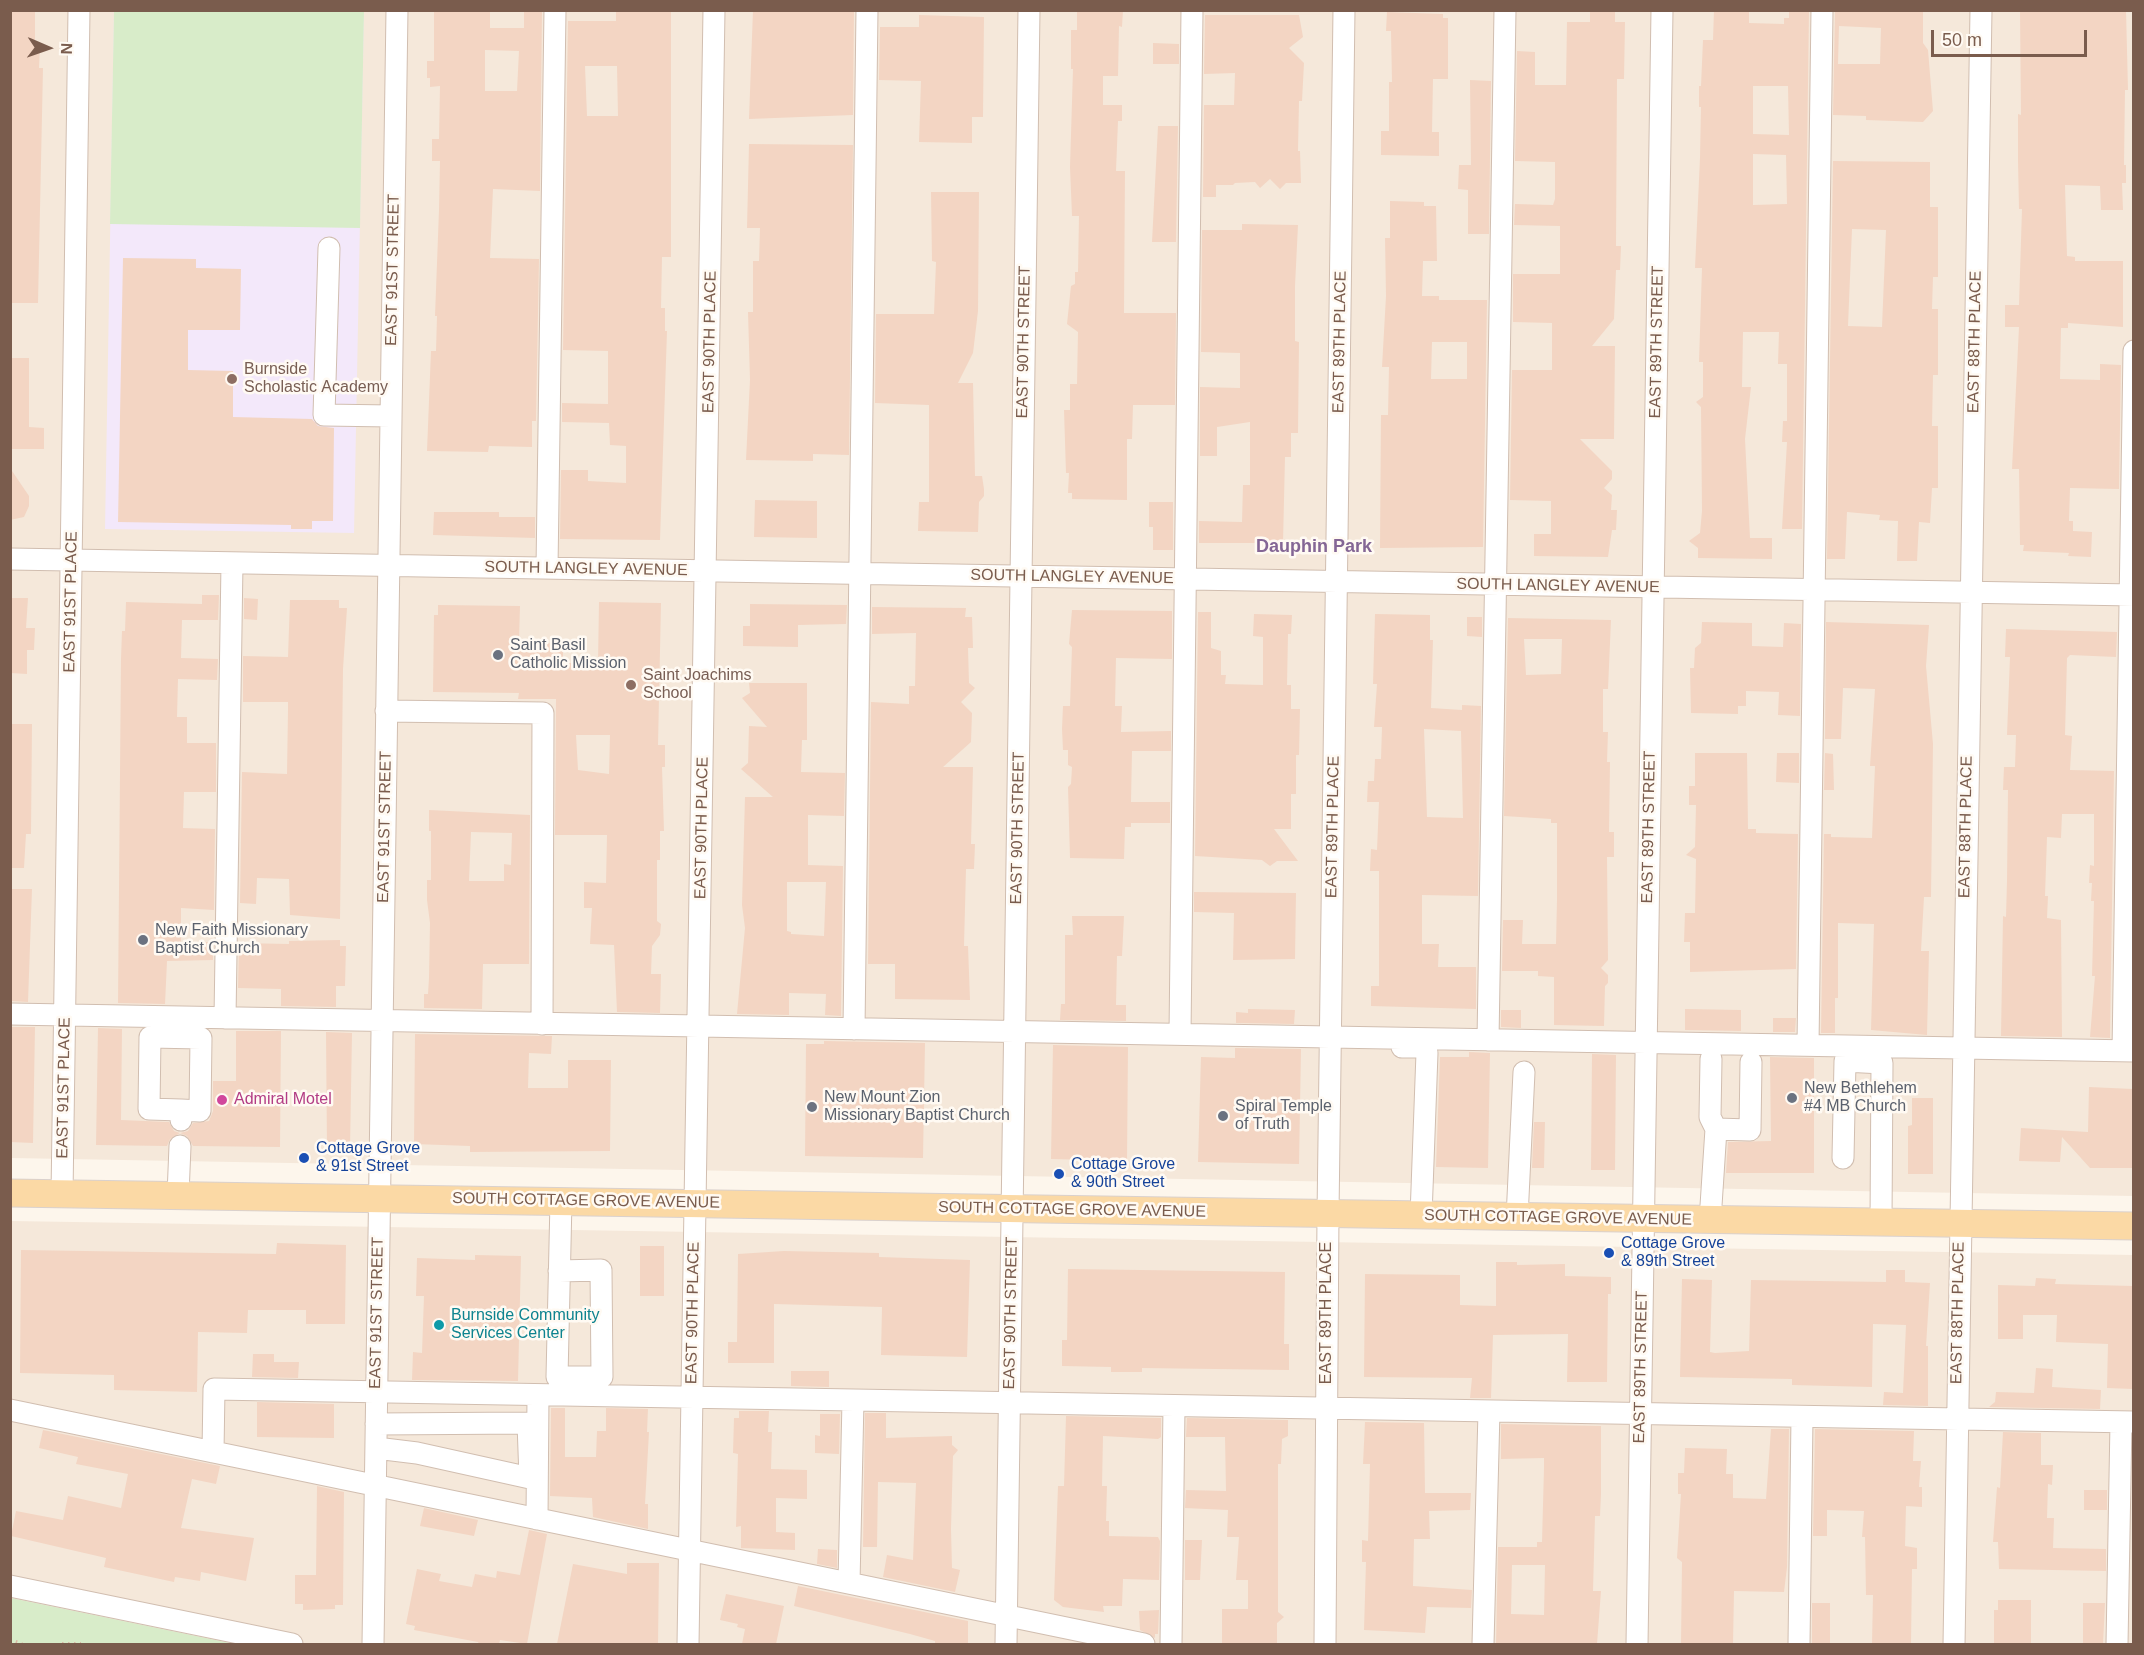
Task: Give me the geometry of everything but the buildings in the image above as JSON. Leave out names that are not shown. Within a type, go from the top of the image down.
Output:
[{"type":"main road","name":"SOUTH COTTAGE GROVE AVENUE","points":[[10,1192],[1517,1218],[2133,1226]]},
{"type":"street","name":"EAST 91ST PLACE","points":[[62,1194],[80,10]]},
{"type":"street","name":"EAST 91ST STREET","points":[[373,1644],[397,10]]},
{"type":"street","points":[[547,568],[555,10]]},
{"type":"street","name":"EAST 90TH PLACE","points":[[688,1644],[707,571],[714,10]]},
{"type":"street","points":[[854,1029],[867,10]]},
{"type":"street","name":"EAST 90TH STREET","points":[[1006,1644],[1029,10]]},
{"type":"street","points":[[1180,1034],[1183,579],[1192,10]]},
{"type":"street","name":"EAST 89TH PLACE","points":[[1325,1644],[1330,1037],[1344,10]]},
{"type":"street","points":[[1488,1040],[1505,10]]},
{"type":"street","name":"EAST 89TH STREET","points":[[1637,1644],[1662,10]]},
{"type":"street","points":[[1808,1045],[1822,10]]},
{"type":"street","name":"EAST 88TH PLACE","points":[[1954,1644],[1962,1048],[1981,10]]},
{"type":"street","points":[[329,248],[324,415],[391,416]]},
{"type":"street","points":[[10,1014],[2128,1051],[2133,351]]},
{"type":"street","name":"SOUTH LANGLEY AVENUE","points":[[10,559],[2132,595]]},
{"type":"street","points":[[225,1018],[232,563]]},
{"type":"street","points":[[386,711],[543,713],[542,1023]]},
{"type":"street","points":[[1373,1038],[1374,1045],[1424,1047],[1427,1053],[1421,1216]]},
{"type":"street","points":[[1710,1221],[1716,1129],[1710,1117],[1711,1059]]},
{"type":"street","points":[[1843,1158],[1845,1061],[1882,1063],[1881,1222]]},
{"type":"street","points":[[1716,1129],[1750,1130],[1750,1062]]},
{"type":"street","points":[[1517,1218],[1524,1072]]},
{"type":"street","points":[[178,1195],[180,1146]]},
{"type":"street","points":[[559,1270],[602,1270],[602,1377],[557,1377],[559,1270],[561,1201]]},
{"type":"street","points":[[213,1452],[214,1389],[2127,1422],[2117,1644]]},
{"type":"street","points":[[537,1519],[538,1395]]},
{"type":"street","points":[[849,1583],[853,1400]]},
{"type":"street","points":[[1171,1644],[1174,1406]]},
{"type":"street","points":[[10,1410],[1144,1644]]},
{"type":"street","points":[[1483,1644],[1489,1411]]},
{"type":"street","points":[[1799,1644],[1802,1417]]},
{"type":"street","points":[[376,1424],[528,1423],[530,1478],[417,1453],[376,1448]]},
{"type":"street","points":[[10,1586],[292,1644]]},
{"type":"path","points":[[10,1640],[22,1644]]},
{"type":"path","points":[[62,1644],[81,1644]]},
{"type":"shaded area","points":[[11,11],[2133,11],[2133,1196],[11,1158]]},
{"type":"shaded area","name":"Burnside Scholastic Academy","points":[[114,11],[364,11],[354,533],[105,529]]},
{"type":"shaded area","points":[[11,1221],[2133,1255],[2133,1644],[235,1644],[11,1598]]},
{"type":"green space","points":[[114,11],[364,11],[360,228],[110,224]]},
{"type":"green space","points":[[11,1598],[235,1644],[11,1644]]},
{"type":"place","name":"Burnside Scholastic Academy","points":[[232,379]]},
{"type":"place","name":"Saint Basil Catholic Mission","points":[[498,655]]},
{"type":"place","name":"Saint Joachims School","points":[[631,685]]},
{"type":"place","name":"New Faith Missionary Baptist Church","points":[[143,940]]},
{"type":"place","name":"New Bethlehem #4 MB Church","points":[[1792,1098]]},
{"type":"place","name":"Admiral Motel","points":[[222,1100]]},
{"type":"place","name":"New Mount Zion Missionary Baptist Church","points":[[812,1107]]},
{"type":"place","name":"Spiral Temple of Truth","points":[[1223,1116]]},
{"type":"place","name":"Cottage Grove & 91st Street","points":[[304,1158]]},
{"type":"place","name":"Cottage Grove & 90th Street","points":[[1059,1174]]},
{"type":"place","name":"Cottage Grove & 89th Street","points":[[1609,1253]]},
{"type":"place","name":"Burnside Community Services Center","points":[[439,1325]]},
{"type":"district","name":"Dauphin Park","points":[[1314,547]]}]
